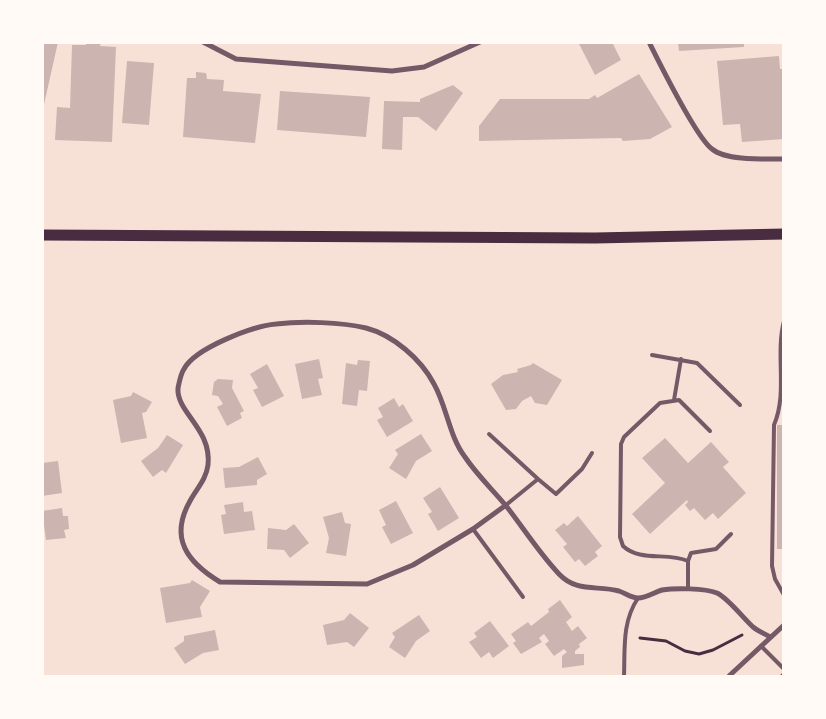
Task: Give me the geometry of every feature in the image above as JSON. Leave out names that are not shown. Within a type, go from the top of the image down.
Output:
[{"type":"main road","points":[[42,234],[595,238],[784,234]]},
{"type":"street","points":[[203,42],[236,59],[392,72],[424,67],[480,42]]},
{"type":"street","points":[[649,42],[695,126],[712,150],[743,159],[784,159]]},
{"type":"street","points":[[506,505],[473,529],[414,565],[368,584],[220,582],[202,571],[190,560],[183,546],[181,528],[184,514],[203,482],[208,464],[207,445],[199,427],[180,399],[178,389],[184,368],[201,352],[260,326],[277,324],[343,324],[367,328],[391,340],[414,356],[434,384],[456,443],[464,457],[506,505],[559,574],[573,585],[587,589],[617,590],[638,598],[664,590],[688,589],[717,593],[754,628],[770,637]]},
{"type":"street","points":[[729,676],[784,626]]},
{"type":"lane","points":[[784,321],[781,336],[782,412],[774,425],[772,556],[774,579],[779,590],[784,595]]},
{"type":"lane","points":[[652,355],[697,363],[740,405]]},
{"type":"lane","points":[[674,400],[681,359]]},
{"type":"lane","points":[[688,561],[677,556],[636,555],[623,546],[620,536],[621,444],[631,428],[660,403],[674,400],[679,400],[686,406],[710,431]]},
{"type":"lane","points":[[489,434],[556,494],[582,469],[592,453]]},
{"type":"lane","points":[[506,505],[538,479]]},
{"type":"lane","points":[[473,529],[523,597]]},
{"type":"lane","points":[[688,589],[688,561],[691,553],[716,549],[731,534]]},
{"type":"lane","points":[[779,590],[784,585]]},
{"type":"lane","points":[[624,676],[625,627],[629,611],[638,598]]},
{"type":"lane","points":[[761,646],[784,668]]},
{"type":"path","points":[[640,638],[666,641],[685,651],[699,654],[713,650],[742,635]]},
{"type":"building","points":[[42,42],[58,42],[43,109],[42,109]]},
{"type":"building","points":[[86,42],[101,42],[100,46],[116,47],[112,142],[55,140],[57,107],[70,108],[72,45],[86,45]]},
{"type":"building","points":[[578,42],[612,42],[621,60],[595,75]]},
{"type":"building","points":[[678,42],[744,42],[744,47],[679,51]]},
{"type":"building","points":[[779,56],[780,69],[784,69],[784,139],[742,142],[740,124],[723,125],[717,61]]},
{"type":"building","points":[[127,61],[154,63],[149,125],[122,123]]},
{"type":"building","points":[[196,72],[206,73],[207,79],[224,80],[223,91],[261,94],[255,143],[183,137],[187,78],[196,78]]},
{"type":"building","points":[[639,74],[672,127],[650,139],[623,141],[621,138],[479,141],[479,126],[500,99],[589,99],[595,95],[597,98]]},
{"type":"building","points":[[453,85],[463,93],[436,131],[418,117],[403,117],[402,150],[382,149],[384,101],[420,102],[420,99]]},
{"type":"building","points":[[280,91],[370,97],[366,137],[277,130]]},
{"type":"building","points":[[319,359],[323,378],[318,379],[322,395],[302,399],[295,364]]},
{"type":"building","points":[[358,360],[370,361],[367,391],[359,390],[357,406],[342,404],[346,363],[357,365]]},
{"type":"building","points":[[533,363],[562,380],[547,405],[535,403],[531,396],[522,401],[516,409],[506,410],[491,384],[503,375],[518,372],[517,369]]},
{"type":"building","points":[[267,364],[284,396],[262,407],[253,390],[258,388],[250,374]]},
{"type":"building","points":[[218,379],[233,380],[232,388],[244,411],[240,413],[242,418],[227,426],[217,407],[223,404],[218,396],[212,395],[214,382]]},
{"type":"building","points":[[133,392],[152,402],[146,412],[142,413],[147,438],[121,443],[113,400],[131,396]]},
{"type":"building","points":[[394,398],[399,407],[403,404],[413,421],[387,437],[377,420],[383,417],[378,408]]},
{"type":"building","points":[[777,425],[784,425],[784,549],[777,549]]},
{"type":"building","points":[[421,434],[432,451],[416,461],[406,479],[389,468],[398,454],[395,450]]},
{"type":"building","points":[[167,435],[183,445],[166,473],[162,470],[153,477],[141,461],[158,448]]},
{"type":"building","points":[[665,438],[688,463],[711,442],[729,462],[723,467],[746,493],[718,519],[713,513],[705,520],[694,508],[690,511],[685,505],[688,502],[687,500],[650,534],[632,514],[665,483],[642,458]]},
{"type":"building","points":[[258,457],[267,474],[257,480],[257,485],[225,488],[223,468],[239,467]]},
{"type":"building","points":[[58,461],[62,493],[42,496],[42,463]]},
{"type":"building","points":[[440,487],[459,518],[438,531],[428,514],[432,512],[423,498]]},
{"type":"building","points":[[396,501],[413,533],[391,544],[382,527],[386,525],[379,510]]},
{"type":"building","points":[[243,502],[244,512],[252,511],[255,530],[224,534],[221,515],[226,514],[224,505]]},
{"type":"building","points":[[62,508],[63,516],[68,516],[69,529],[64,530],[66,538],[46,540],[42,511]]},
{"type":"building","points":[[342,512],[345,523],[351,524],[346,556],[326,553],[329,538],[323,517]]},
{"type":"building","points":[[578,516],[602,546],[595,552],[598,556],[585,566],[579,559],[575,562],[563,547],[567,544],[555,530],[564,523],[567,526]]},
{"type":"building","points":[[294,524],[309,543],[290,558],[284,550],[267,549],[268,528],[286,530]]},
{"type":"building","points":[[192,580],[210,591],[200,607],[202,617],[166,623],[160,588],[190,583]]},
{"type":"building","points":[[560,600],[572,617],[566,622],[572,631],[578,626],[587,638],[579,644],[580,647],[575,651],[575,654],[584,654],[584,665],[562,668],[562,656],[567,652],[564,649],[554,656],[545,644],[549,641],[544,634],[539,638],[542,642],[521,654],[513,643],[516,641],[511,634],[528,622],[531,626],[549,612],[548,609]]},
{"type":"building","points":[[350,613],[369,628],[354,647],[347,642],[327,645],[323,625],[344,620]]},
{"type":"building","points":[[419,615],[430,631],[416,641],[405,658],[389,647],[395,637],[392,633]]},
{"type":"building","points":[[490,621],[509,646],[493,658],[489,652],[481,658],[469,642],[477,637],[474,633]]},
{"type":"building","points":[[215,630],[219,650],[203,653],[185,664],[174,648],[184,641],[184,636]]}]
